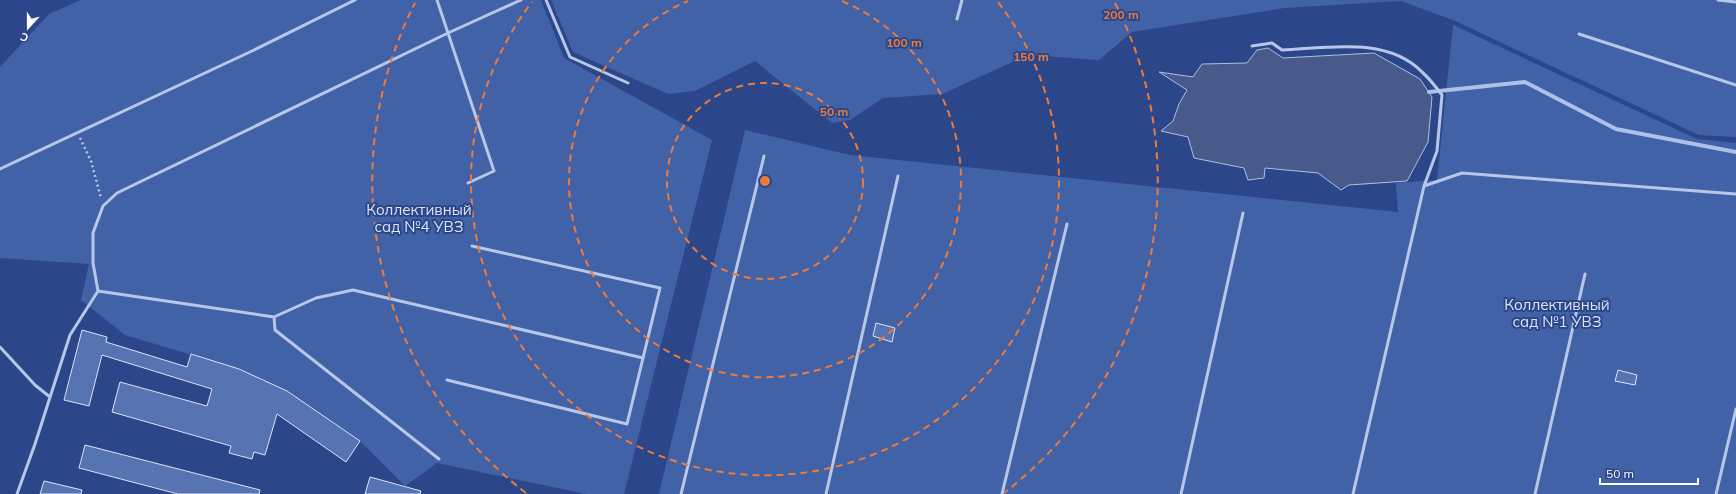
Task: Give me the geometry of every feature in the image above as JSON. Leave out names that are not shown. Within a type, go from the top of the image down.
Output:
[{"type":"lane","points":[[0,169],[252,52],[356,0]]},
{"type":"lane","points":[[437,0],[494,171],[468,183]]},
{"type":"lane","points":[[17,494],[70,335],[98,291],[93,263],[94,233],[103,206],[117,193],[448,32],[521,0]]},
{"type":"lane","points":[[546,0],[570,57],[628,83]]},
{"type":"lane","points":[[957,19],[962,0]]},
{"type":"lane","points":[[1718,0],[1736,2]]},
{"type":"lane","points":[[1579,34],[1736,85]]},
{"type":"lane","points":[[1252,46],[1272,43],[1282,50],[1368,47],[1397,54],[1422,71],[1442,95],[1437,151],[1424,186],[1353,494]]},
{"type":"lane","points":[[681,494],[764,156]]},
{"type":"lane","points":[[1424,186],[1462,173],[1736,194]]},
{"type":"lane","points":[[826,494],[898,176]]},
{"type":"lane","points":[[1180,494],[1243,212]]},
{"type":"lane","points":[[1002,494],[1067,224]]},
{"type":"lane","points":[[447,380],[626,424],[660,288],[472,246]]},
{"type":"lane","points":[[1535,494],[1585,274]]},
{"type":"lane","points":[[98,291],[274,318],[316,298],[353,290],[643,358]]},
{"type":"lane","points":[[274,318],[275,330],[439,459]]},
{"type":"lane","points":[[0,347],[35,385],[50,397]]},
{"type":"lane","points":[[1716,494],[1736,409]]},
{"type":"path","points":[[78,134],[91,160],[103,206]]},
{"type":"green space","name":"Коллективный сад №4 УВЗ","points":[[81,0],[541,0],[564,58],[712,140],[624,494],[586,494],[437,463],[405,486],[360,441],[287,391],[239,369],[125,335],[81,300],[89,264],[0,258],[0,67],[49,14]]},
{"type":"green space","points":[[551,0],[1736,0],[1736,137],[1699,135],[1453,20],[1401,1],[1284,8],[1132,32],[1099,60],[1028,55],[942,94],[883,98],[850,120],[832,123],[755,61],[695,91],[668,94],[573,52]]},
{"type":"green space","name":"Коллективный сад №1 УВЗ","points":[[1453,25],[1697,139],[1736,143],[1736,494],[659,494],[745,130],[850,155],[1398,212],[1396,183],[1437,180]]},
{"type":"shaded area","points":[[1268,48],[1283,58],[1374,53],[1420,79],[1432,97],[1428,142],[1407,181],[1349,185],[1341,190],[1318,173],[1265,168],[1264,178],[1248,180],[1244,168],[1194,158],[1188,137],[1161,131],[1173,121],[1179,104],[1187,90],[1159,72],[1193,77],[1202,64],[1247,63],[1257,50]]},
{"type":"building","points":[[876,323],[895,328],[892,342],[873,336]]},
{"type":"building","points":[[82,330],[107,337],[106,342],[187,367],[191,354],[239,369],[287,391],[360,441],[346,462],[277,414],[265,455],[254,452],[252,459],[229,453],[231,446],[112,412],[120,382],[207,406],[212,389],[102,355],[89,406],[64,400]]},
{"type":"building","points":[[1618,370],[1637,375],[1635,385],[1615,381]]},
{"type":"building","points":[[85,445],[260,490],[259,494],[178,494],[79,468]]},
{"type":"building","points":[[370,477],[421,491],[420,494],[365,494]]},
{"type":"building","points":[[44,481],[82,490],[81,494],[40,494]]},
{"type":"waterway","points":[[1429,92],[1525,82],[1616,129],[1736,152]]}]
